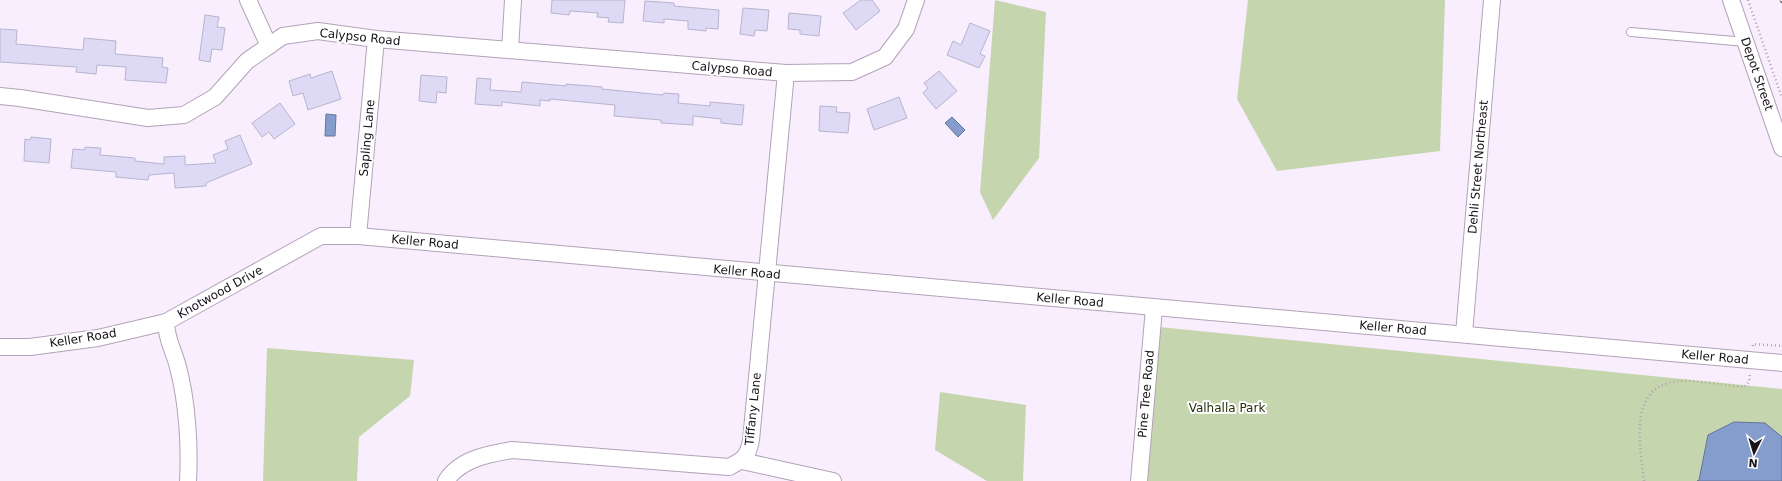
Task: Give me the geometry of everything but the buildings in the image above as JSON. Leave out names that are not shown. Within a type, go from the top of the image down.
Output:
[{"type":"street","points":[[248,0],[269,46]]},
{"type":"street","points":[[510,50],[513,0]]},
{"type":"street","name":"Calypso Road","points":[[0,96],[148,118],[184,115],[215,97],[247,61],[283,36],[318,31],[376,39],[786,73],[852,72],[886,57],[906,29],[916,0]]},
{"type":"street","name":"Dehli Street Northeast","points":[[1464,334],[1492,0]]},
{"type":"street","name":"Depot Street","points":[[1731,0],[1782,148]]},
{"type":"street","name":"Sapling Lane","points":[[358,236],[376,39]]},
{"type":"street","name":"Tiffany Lane","points":[[446,481],[462,465],[485,455],[512,450],[729,467],[742,461],[749,451],[751,440],[786,73]]},
{"type":"street","name":"Knotwood Drive","points":[[188,481],[188,436],[184,403],[178,366],[166,333],[166,322],[321,236],[358,236]]},
{"type":"street","name":"Keller Road","points":[[358,236],[767,274],[1782,363]]},
{"type":"street","name":"Pine Tree Road","points":[[1139,481],[1154,308]]},
{"type":"street","name":"Keller Road","points":[[0,347],[30,347],[98,338],[166,322]]},
{"type":"street","points":[[742,461],[833,481]]},
{"type":"lane","points":[[1631,32],[1746,42]]},
{"type":"path","points":[[1748,0],[1782,98]]},
{"type":"path","points":[[1644,481],[1640,414],[1646,397],[1656,387],[1675,381],[1744,387],[1749,382],[1753,344],[1782,346]]},
{"type":"green space","points":[[995,0],[1046,12],[1039,158],[993,220],[980,192]]},
{"type":"green space","points":[[1248,0],[1445,0],[1440,151],[1277,171],[1237,99]]},
{"type":"green space","name":"Valhalla Park","points":[[1159,327],[1782,389],[1782,481],[1146,481]]},
{"type":"green space","points":[[267,348],[414,360],[410,396],[359,437],[357,481],[263,481]]},
{"type":"green space","points":[[940,392],[1026,405],[1023,481],[987,481],[935,450]]},
{"type":"water","points":[[326,114],[336,115],[335,136],[325,136]]},
{"type":"water","points":[[952,117],[965,130],[958,137],[945,123]]},
{"type":"water","points":[[1734,422],[1765,423],[1782,437],[1782,481],[1697,481],[1699,480],[1708,435]]}]
